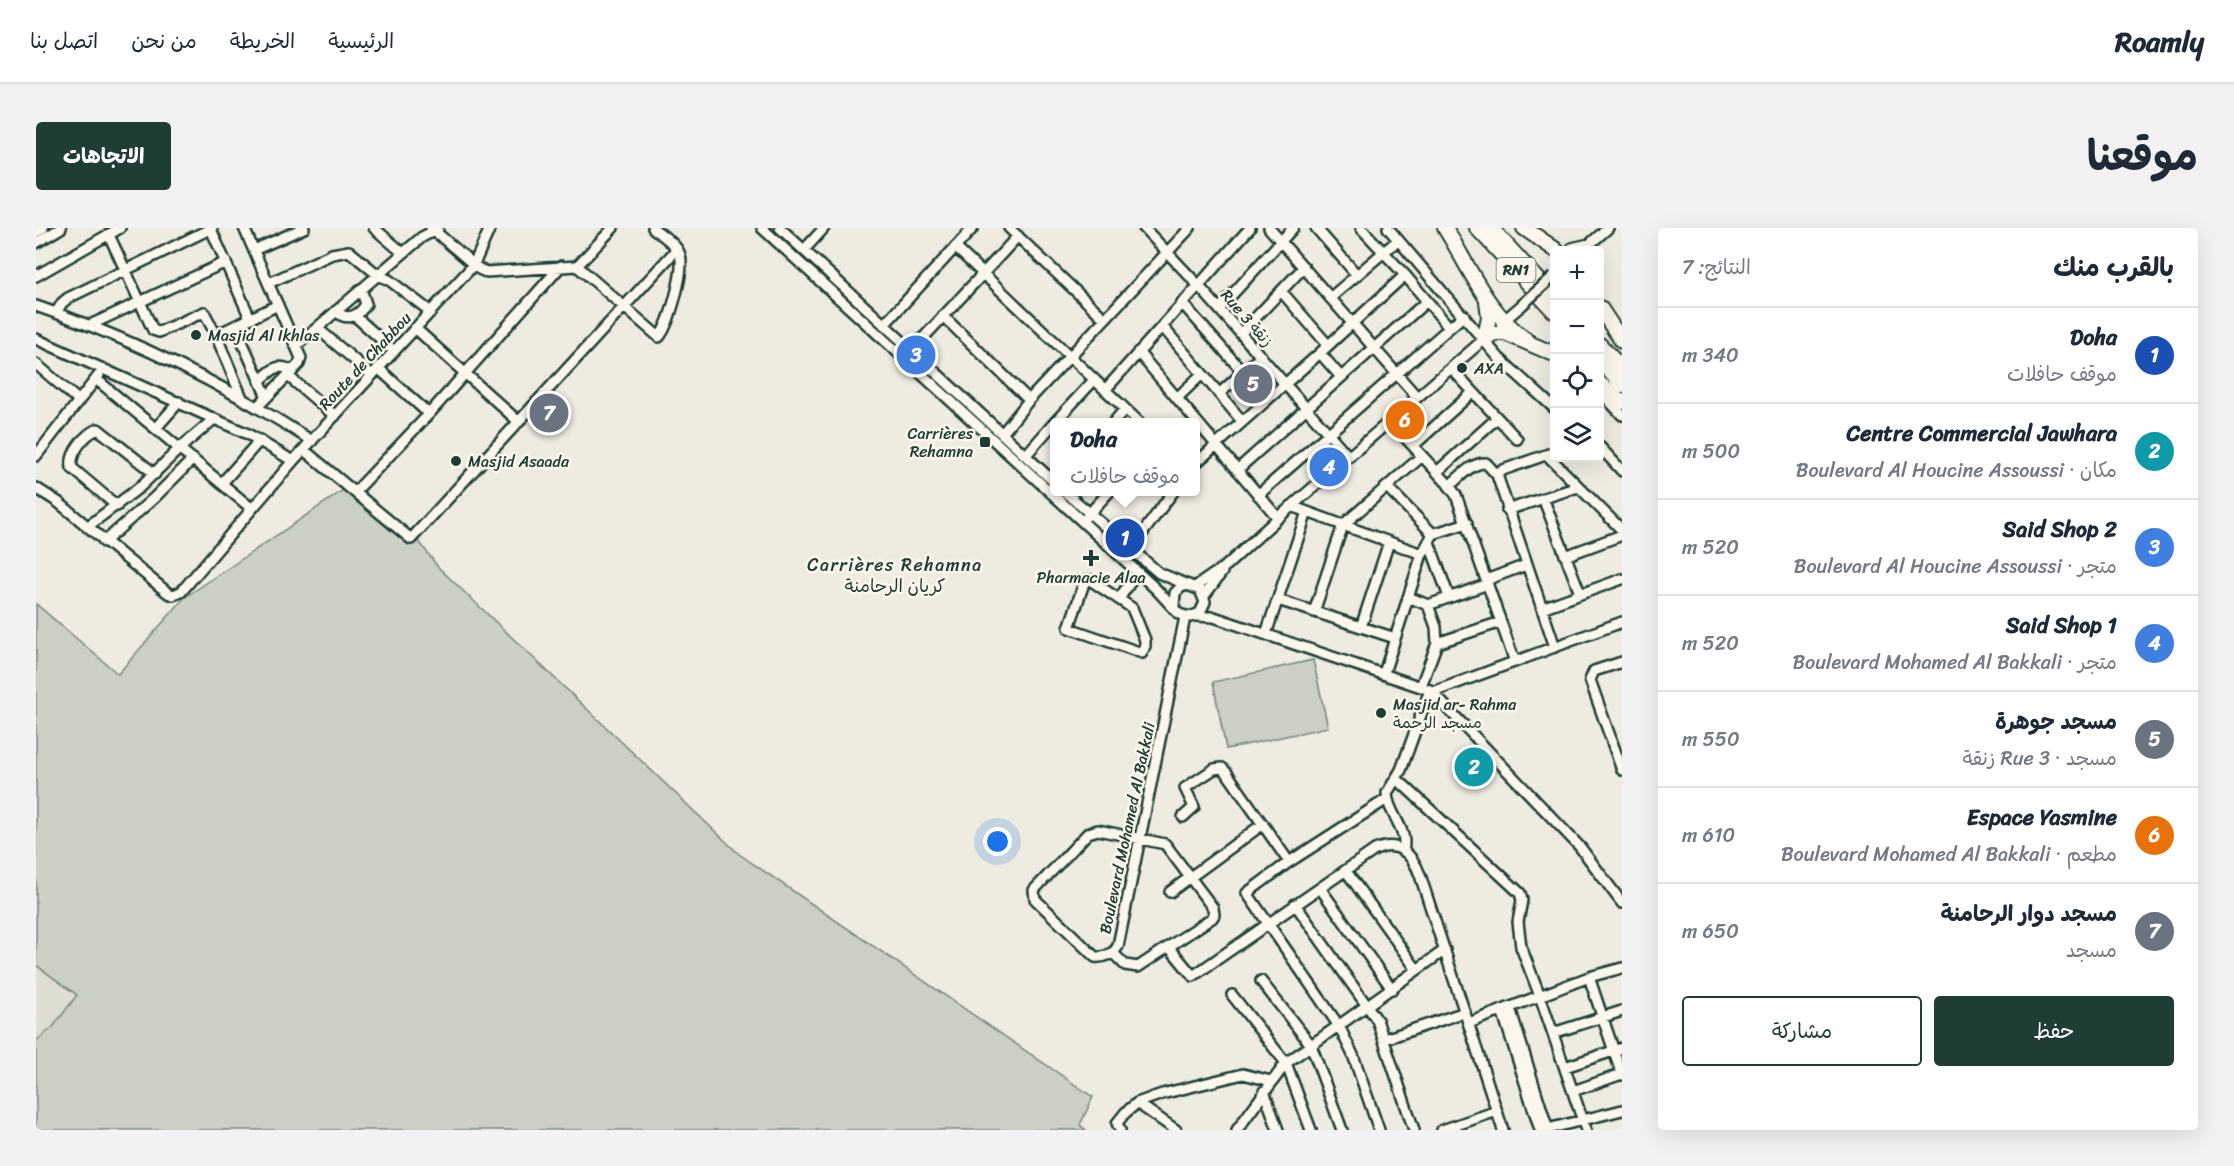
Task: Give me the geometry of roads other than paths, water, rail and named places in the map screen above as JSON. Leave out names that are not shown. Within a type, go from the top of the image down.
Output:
[{"type":"highway","points":[[1445,228],[1487,300],[1503,321],[1529,342]]},
{"type":"highway","name":"RN1","points":[[1477,228],[1550,308]]},
{"type":"highway","name":"RN1","points":[[1491,228],[1550,293]]},
{"type":"highway","points":[[1524,228],[1552,246]]},
{"type":"highway","points":[[1485,339],[1489,317],[1487,300]]},
{"type":"highway","points":[[1604,315],[1622,341]]},
{"type":"highway","points":[[1485,339],[1505,333],[1550,352]]},
{"type":"highway","points":[[1604,350],[1622,369]]},
{"type":"highway","points":[[1604,365],[1622,385]]},
{"type":"highway","points":[[1604,388],[1622,402]]},
{"type":"street","points":[[36,232],[43,228]]},
{"type":"street","points":[[36,243],[62,228]]},
{"type":"street","points":[[36,276],[120,228]]},
{"type":"street","points":[[244,228],[301,361],[257,407]]},
{"type":"street","points":[[254,250],[304,228]]},
{"type":"street","points":[[374,228],[403,253]]},
{"type":"street","name":"Route de Chabbou","points":[[104,542],[168,593],[177,594],[185,588],[293,461],[474,265],[490,228]]},
{"type":"street","points":[[577,266],[612,228]]},
{"type":"street","points":[[296,346],[422,237],[435,229],[474,265],[486,272],[577,266],[657,337],[661,335],[668,319],[680,272],[681,258],[676,249],[653,228]]},
{"type":"street","points":[[762,228],[1050,493]]},
{"type":"street","points":[[780,228],[1050,478]]},
{"type":"street","points":[[804,250],[824,228]]},
{"type":"street","points":[[884,325],[973,228]]},
{"type":"street","points":[[1010,228],[1105,319]]},
{"type":"street","name":"Rue 3 زنقة","points":[[1144,228],[1241,333],[1349,457]]},
{"type":"street","points":[[1002,434],[1029,400],[1190,228]]},
{"type":"street","points":[[1105,390],[1250,228]]},
{"type":"street","points":[[1269,228],[1417,397]]},
{"type":"street","points":[[1219,309],[1293,228]]},
{"type":"street","points":[[1332,228],[1320,232],[1357,275]]},
{"type":"street","points":[[1361,228],[1384,251],[1449,327]]},
{"type":"street","points":[[1388,228],[1505,364],[1550,404]]},
{"type":"street","points":[[1587,246],[1608,228]]},
{"type":"street","points":[[56,313],[68,298],[208,229],[226,262],[250,318]]},
{"type":"street","points":[[109,235],[153,330],[156,333],[202,312],[206,314],[242,398]]},
{"type":"street","points":[[912,350],[1018,236]]},
{"type":"street","points":[[1330,298],[1398,240]]},
{"type":"street","points":[[955,247],[1134,418]]},
{"type":"street","points":[[304,450],[411,539],[676,249]]},
{"type":"street","points":[[269,283],[332,254],[344,251],[352,253],[378,275],[394,284],[430,312]]},
{"type":"street","points":[[90,326],[226,262]]},
{"type":"street","points":[[355,492],[429,414],[561,266]]},
{"type":"street","points":[[1241,333],[1304,267]]},
{"type":"street","points":[[1200,459],[1405,275]]},
{"type":"street","points":[[1174,606],[1175,593],[1181,587],[1192,586],[1227,565],[1550,280]]},
{"type":"street","points":[[336,311],[345,317],[355,316],[366,304],[361,289]]},
{"type":"street","points":[[1281,291],[1328,345]]},
{"type":"street","points":[[1237,470],[1427,301]]},
{"type":"street","points":[[1182,303],[1243,372]]},
{"type":"street","points":[[216,335],[278,305]]},
{"type":"street","points":[[36,306],[90,326],[201,375],[312,441]]},
{"type":"street","points":[[1258,495],[1464,315]]},
{"type":"street","points":[[355,316],[394,351]]},
{"type":"street","points":[[943,316],[1029,400]]},
{"type":"street","points":[[235,326],[267,397]]},
{"type":"street","points":[[1162,326],[1242,421]]},
{"type":"street","points":[[317,328],[429,414]]},
{"type":"street","points":[[415,328],[519,422]]},
{"type":"street","points":[[36,339],[214,418],[260,440],[293,461]]},
{"type":"street","points":[[1138,352],[1194,418]]},
{"type":"street","points":[[1320,353],[1341,376]]},
{"type":"street","points":[[1219,394],[1261,356]]},
{"type":"street","points":[[36,364],[78,399]]},
{"type":"street","points":[[260,381],[280,366],[291,373],[335,416]]},
{"type":"street","points":[[36,456],[78,399],[105,368]]},
{"type":"street","points":[[1451,368],[1517,440]]},
{"type":"street","points":[[1177,398],[1202,374]]},
{"type":"street","points":[[96,379],[251,508]]},
{"type":"street","points":[[1060,418],[1094,380]]},
{"type":"street","points":[[1413,446],[1473,392]]},
{"type":"street","points":[[1604,396],[1622,416]]},
{"type":"street","points":[[156,428],[179,402]]},
{"type":"street","points":[[1118,418],[1125,410]]},
{"type":"street","points":[[87,526],[117,506],[155,474],[214,418]]},
{"type":"street","points":[[1437,471],[1497,418]]},
{"type":"street","points":[[1390,421],[1456,495],[1515,662]]},
{"type":"street","points":[[1200,425],[1278,518]]},
{"type":"street","points":[[117,506],[72,468],[73,453],[92,432],[98,429],[155,474]]},
{"type":"street","points":[[1026,455],[1050,429]]},
{"type":"street","points":[[222,483],[260,440]]},
{"type":"street","points":[[1604,452],[1622,471]]},
{"type":"street","points":[[1497,475],[1503,470],[1550,454]]},
{"type":"street","points":[[1314,612],[1343,525],[1422,456]]},
{"type":"street","points":[[36,488],[49,495],[104,542],[154,498],[193,459]]},
{"type":"street","points":[[1449,486],[1480,462],[1486,463],[1497,475],[1555,647]]},
{"type":"street","points":[[1558,462],[1578,487],[1622,530]]},
{"type":"street","points":[[1387,487],[1431,538],[1449,597]]},
{"type":"street","points":[[1507,510],[1578,487]]},
{"type":"street","points":[[1053,496],[1174,606],[1179,614],[1185,617],[1214,617],[1384,673],[1428,690],[1580,847],[1622,903]]},
{"type":"street","points":[[1070,496],[1158,573],[1192,586],[1214,617]]},
{"type":"street","points":[[1081,522],[1105,496]]},
{"type":"street","points":[[1131,550],[1170,496]]},
{"type":"street","points":[[1543,498],[1580,594]]},
{"type":"street","points":[[1291,507],[1422,554]]},
{"type":"street","points":[[1266,634],[1307,512]]},
{"type":"street","points":[[1384,673],[1422,554],[1431,538],[1467,523]]},
{"type":"street","points":[[1565,556],[1622,535]]},
{"type":"street","points":[[1361,627],[1389,542]]},
{"type":"street","points":[[1196,616],[1202,611],[1204,600],[1227,565]]},
{"type":"street","points":[[1408,597],[1428,604],[1526,565]]},
{"type":"street","points":[[1119,599],[1137,572]]},
{"type":"street","points":[[1542,608],[1622,579]]},
{"type":"street","points":[[1087,580],[1119,599],[1134,611],[1145,640],[1142,653],[1069,628],[1087,580]]},
{"type":"street","points":[[1278,600],[1395,638]]},
{"type":"street","points":[[1403,850],[1404,837],[1387,799],[1388,790],[1396,778],[1428,690],[1437,643],[1436,627],[1428,604]]},
{"type":"street","name":"Boulevard Mohamed Al Bakkali","points":[[1140,837],[1098,830],[1091,831],[1034,890],[1035,899],[1095,957],[1113,953],[1118,946],[1185,617]]},
{"type":"street","points":[[1437,643],[1501,622]]},
{"type":"street","points":[[1428,690],[1515,662],[1622,622]]},
{"type":"street","points":[[1622,662],[1594,671],[1590,680],[1622,770]]},
{"type":"street","points":[[1183,817],[1194,807],[1185,788],[1214,769],[1222,768],[1289,862]]},
{"type":"street","points":[[1396,778],[1520,893],[1522,900],[1518,922],[1519,938],[1584,1125]]},
{"type":"street","points":[[1379,1130],[1353,1055],[1339,1026],[1247,893],[1289,862],[1387,799]]},
{"type":"street","points":[[1170,892],[1263,824]]},
{"type":"street","points":[[1113,953],[1125,965],[1134,968],[1142,965],[1214,915],[1213,908],[1165,844],[1140,837]]},
{"type":"street","points":[[1169,947],[1193,976],[1295,904],[1380,848],[1391,846],[1403,850],[1416,864],[1503,1130]]},
{"type":"street","points":[[1346,871],[1417,970]]},
{"type":"street","points":[[1320,888],[1392,989]]},
{"type":"street","points":[[1295,904],[1377,1020],[1414,1130]]},
{"type":"street","points":[[1237,1130],[1286,1063],[1445,950]]},
{"type":"street","points":[[1469,1023],[1589,977],[1622,968]]},
{"type":"street","points":[[1573,1091],[1622,1075],[1618,1050],[1602,1017],[1589,977]]},
{"type":"street","points":[[1261,981],[1311,1045],[1342,1130]]},
{"type":"street","points":[[1232,995],[1286,1063],[1311,1130]]},
{"type":"street","points":[[1506,1009],[1545,1130],[1584,1125],[1622,1110]]},
{"type":"street","points":[[1553,1033],[1622,1011]]},
{"type":"street","points":[[1384,1039],[1465,1012]]},
{"type":"street","points":[[1564,1067],[1618,1050]]},
{"type":"street","points":[[1120,1130],[1118,1123],[1120,1118],[1137,1103],[1161,1095],[1235,1076],[1253,1075],[1271,1081]]},
{"type":"street","points":[[1264,1091],[1278,1130]]},
{"type":"street","points":[[1137,1103],[1176,1130]]},
{"type":"street","points":[[1442,1130],[1497,1112]]},
{"type":"place","name":"Masjid Al Ikhlas","points":[[196,335]]},
{"type":"place","name":"Said Shop 2","points":[[916,355]]},
{"type":"place","name":"AXA","points":[[1462,368]]},
{"type":"place","name":"مسجد جوهرة","points":[[1253,384]]},
{"type":"place","name":"مسجد دوار الرحامنة","points":[[549,413]]},
{"type":"place","name":"Espace Yasmine","points":[[1405,420]]},
{"type":"place","name":"Carrières Rehamna","points":[[985,442]]},
{"type":"place","name":"Masjid Asaada","points":[[456,461]]},
{"type":"place","name":"Said Shop 1","points":[[1329,467]]},
{"type":"place","name":"Doha","points":[[1125,538]]},
{"type":"place","name":"Pharmacie Alaa","points":[[1091,558]]},
{"type":"place","name":"Masjid ar- Rahma مسجد الرحمة","points":[[1381,713]]},
{"type":"place","name":"Centre Commercial Jawhara","points":[[1474,767]]},
{"type":"district","name":"Carrières Rehamna كريان الرحامنة","points":[[895,575]]}]
